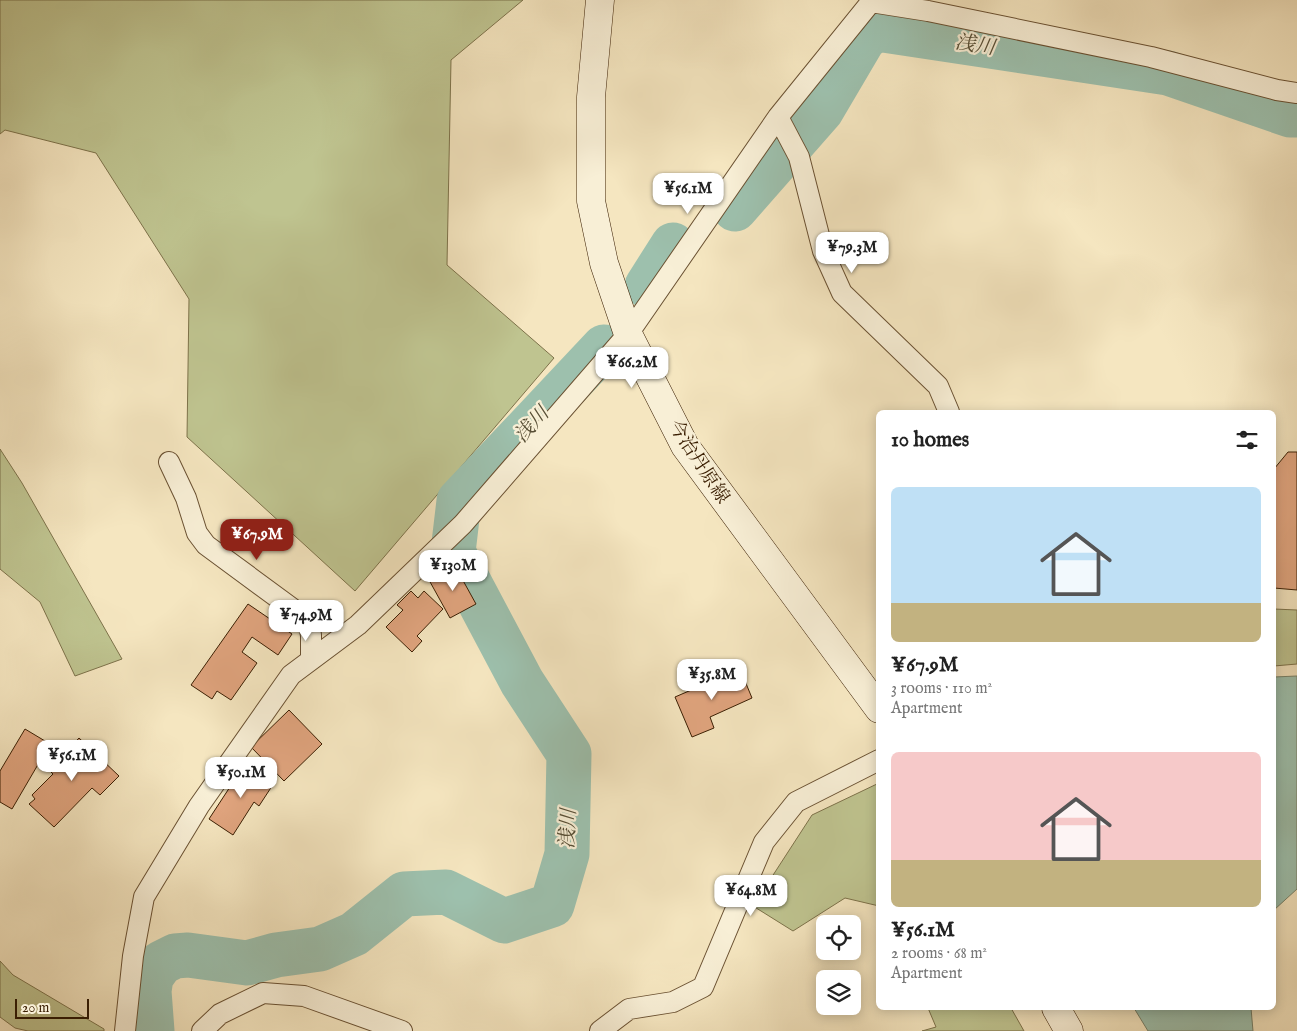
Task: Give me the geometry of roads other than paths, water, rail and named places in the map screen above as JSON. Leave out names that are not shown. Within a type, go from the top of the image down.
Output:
[{"type":"main road","name":"今治丹原線","points":[[600,0],[591,97],[591,201],[604,263],[628,334],[685,446],[876,705]]},
{"type":"main road","points":[[1057,1010],[1069,1031]]},
{"type":"street","points":[[125,1031],[133,956],[144,897],[199,806],[290,675],[358,625],[463,524],[628,334],[778,117],[871,2],[933,6],[1297,93]]},
{"type":"street","points":[[778,117],[799,157],[823,251],[842,293],[938,386],[948,410]]},
{"type":"street","points":[[169,462],[186,498],[197,533],[206,545],[308,620],[311,635],[311,660]]},
{"type":"street","points":[[600,1031],[629,1009],[673,1002],[703,987],[764,842],[796,802],[876,762]]},
{"type":"street","points":[[202,1031],[220,1014],[263,993],[304,996],[402,1031]]},
{"type":"waterway","name":"浅川","points":[[735,209],[821,111],[864,38],[877,29],[1168,73],[1290,115],[1297,115]]},
{"type":"waterway","name":"浅川","points":[[647,286],[673,245]]},
{"type":"waterway","name":"浅川","points":[[152,1031],[149,991],[151,977],[161,963],[175,956],[188,955],[247,963],[276,955],[320,949],[354,934],[404,894],[446,892],[504,921],[552,905],[567,854],[569,754],[522,682],[453,552],[459,501],[604,347]]}]
